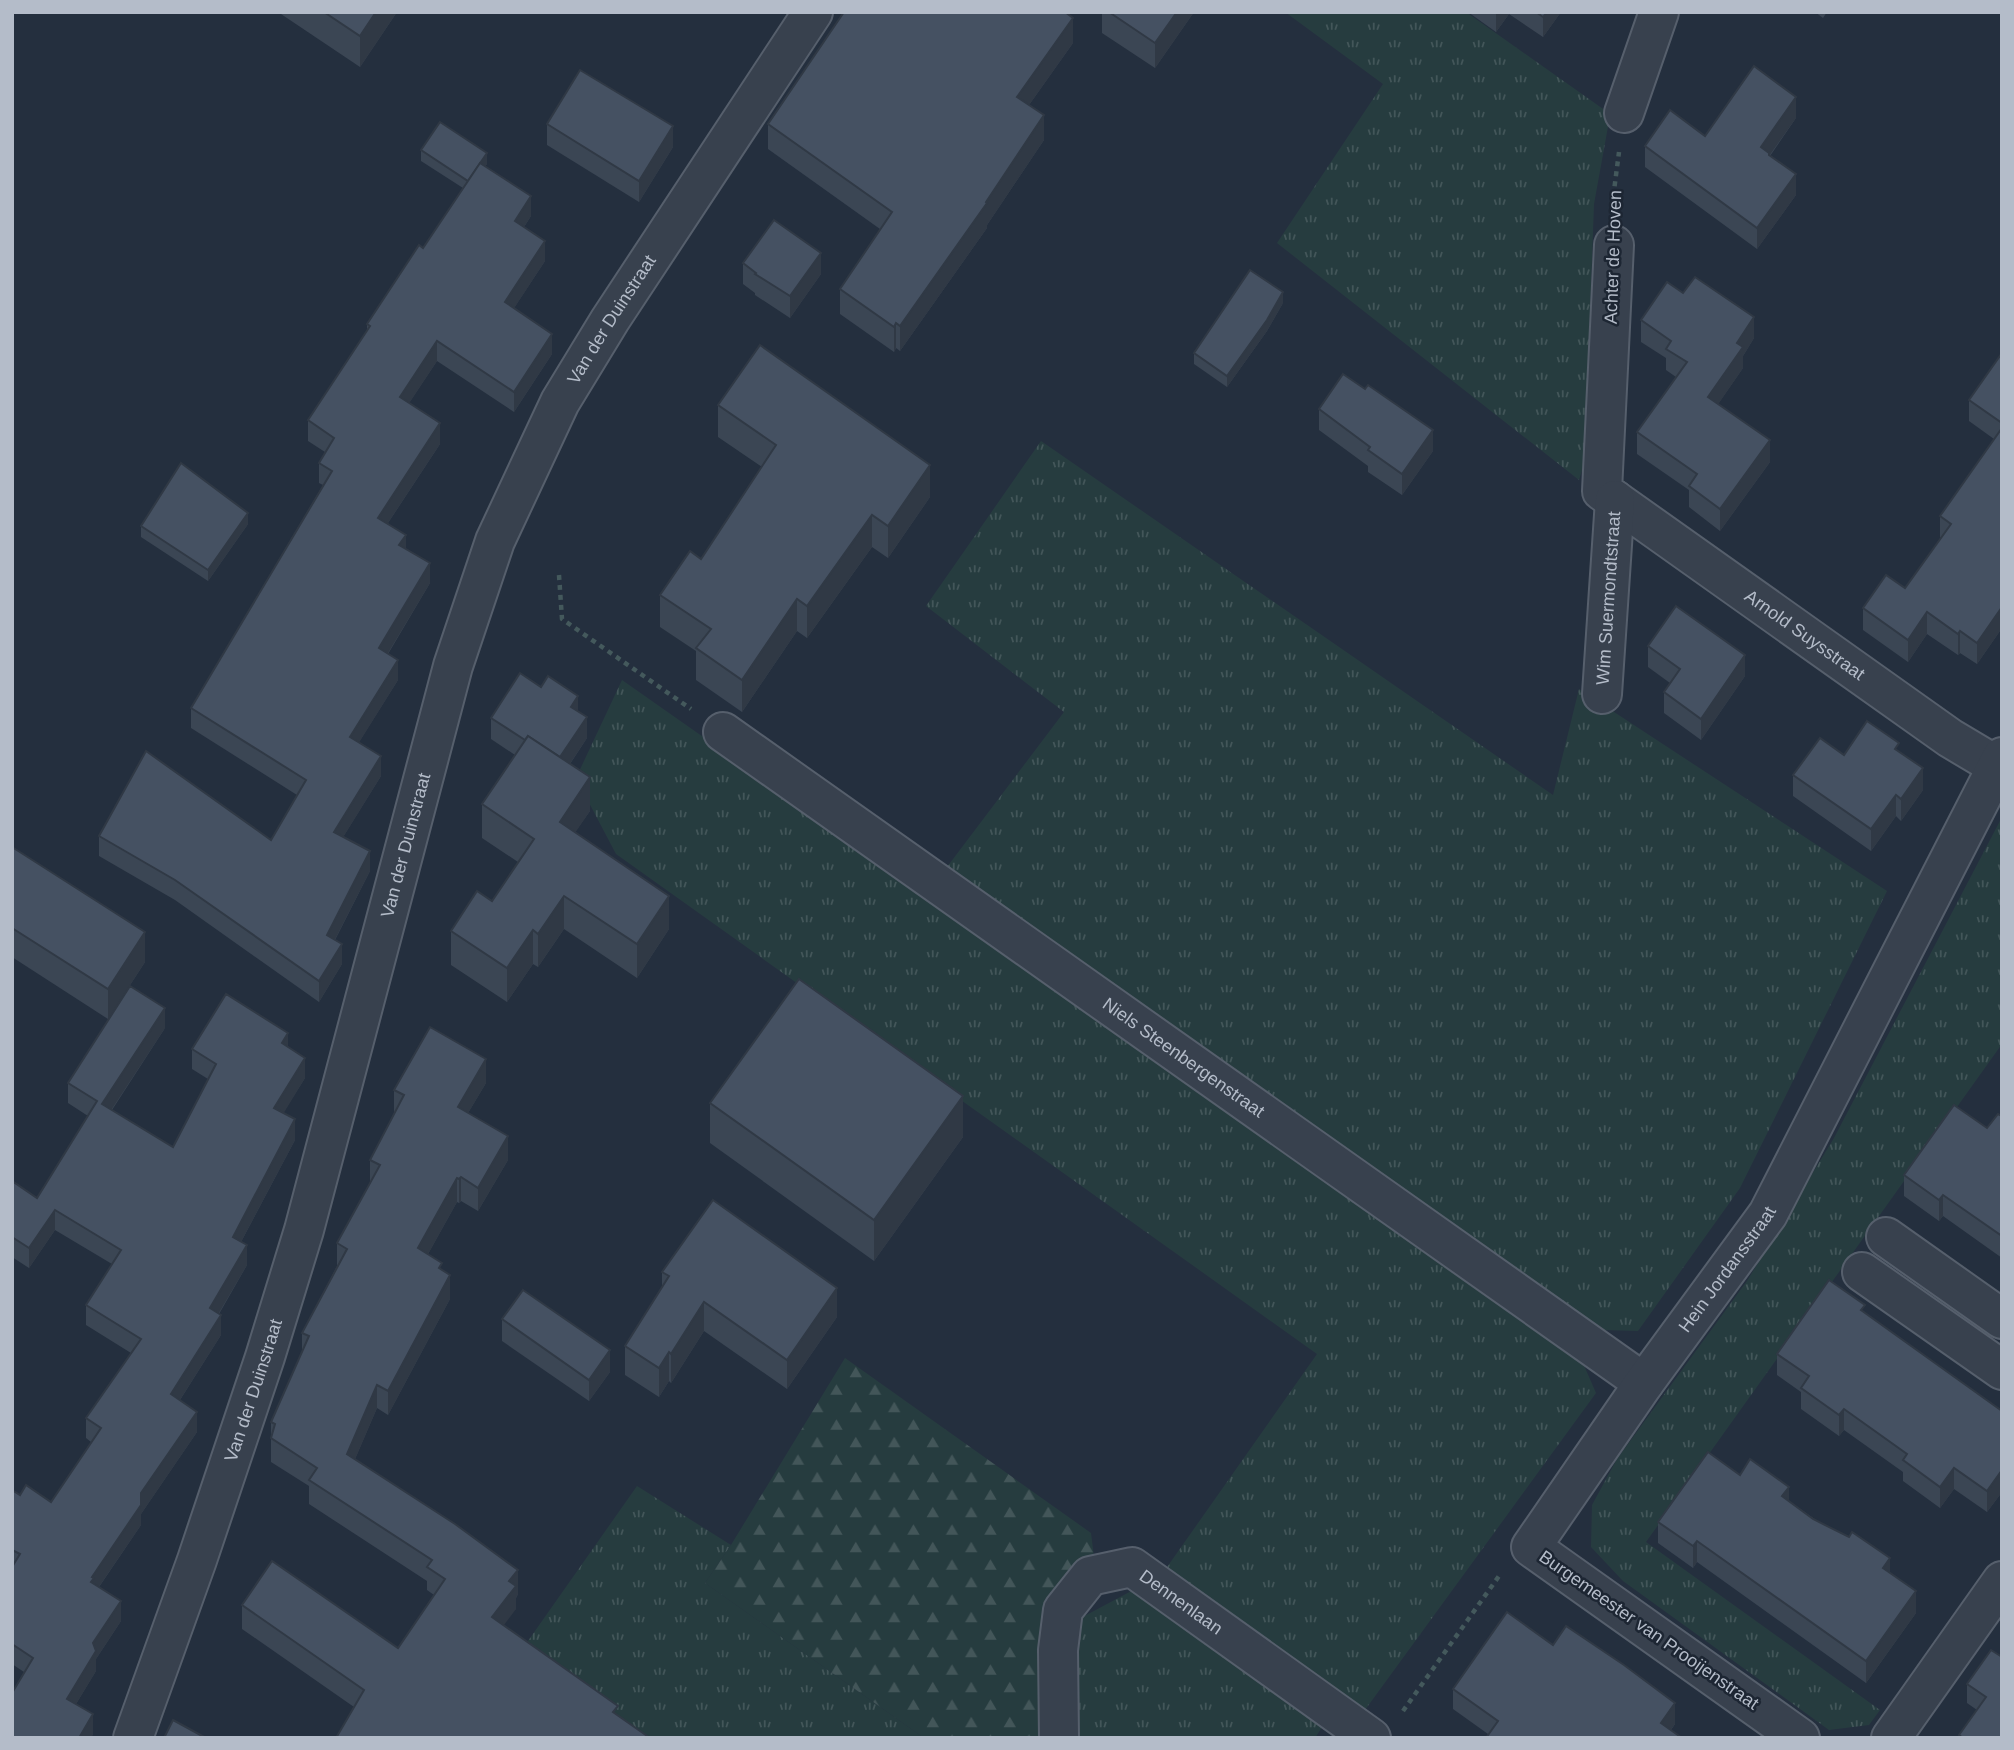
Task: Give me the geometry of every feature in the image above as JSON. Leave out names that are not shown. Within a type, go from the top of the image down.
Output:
[{"type":"street","name":"Van der Duinstraat","points":[[133,1738],[197,1560],[273,1332],[303,1230],[453,666],[495,541],[560,402],[610,320],[813,12]]},
{"type":"street","points":[[1624,113],[1659,12]]},
{"type":"street","name":"Achter de Hoven","points":[[1614,245],[1602,491],[1615,500]]},
{"type":"street","name":"Wim Suermondtstraat","points":[[1602,694],[1615,500]]},
{"type":"street","name":"Arnold Suysstraat","points":[[1615,500],[1950,738],[1999,761]]},
{"type":"street","name":"Niels Steenbergenstraat","points":[[723,732],[1644,1383]]},
{"type":"street","name":"Hein Jordansstraat","points":[[1531,1547],[1644,1383],[1768,1214],[1999,761]]},
{"type":"street","points":[[1886,1237],[2002,1319]]},
{"type":"street","points":[[1862,1272],[2002,1370]]},
{"type":"street","name":"Burgemeester van Prooijenstraat","points":[[1531,1547],[1800,1738]]},
{"type":"street","name":"Dennenlaan","points":[[1059,1738],[1058,1650],[1063,1610],[1090,1576],[1132,1567],[1385,1727]]},
{"type":"street","points":[[1891,1738],[2002,1581]]},
{"type":"path","name":"Achter de Hoven","points":[[1614,245],[1611,214],[1624,113]]},
{"type":"path","points":[[559,575],[562,620],[723,732]]},
{"type":"path","points":[[1385,1727],[1499,1576],[1531,1547]]},
{"type":"green space","points":[[1285,12],[1466,12],[1613,116],[1609,121],[1594,204],[1588,371],[1591,442],[1579,480],[1277,243],[1383,84]]},
{"type":"green space","points":[[1041,441],[1553,795],[1579,689],[1887,891],[1740,1188],[1638,1331],[1602,1330],[944,871],[1064,712],[926,606]]},
{"type":"green space","points":[[622,680],[1579,1354],[1596,1393],[1365,1710],[1165,1570],[1317,1354],[616,854],[576,778]]},
{"type":"green space","points":[[2002,817],[2002,1044],[1646,1542],[1880,1710],[1869,1725],[1829,1730],[1623,1581],[1591,1547],[1592,1505],[1617,1459],[1747,1281],[1834,1138]]},
{"type":"green space","points":[[845,1358],[1091,1533],[1094,1557],[1055,1588],[1045,1642],[1049,1738],[924,1738],[705,1583]]},
{"type":"green space","points":[[637,1486],[731,1545],[705,1583],[924,1738],[621,1738],[516,1658]]},
{"type":"green space","points":[[1137,1588],[1324,1724],[1315,1738],[1076,1738],[1077,1620]]},
{"type":"building","points":[[324,12],[376,12],[360,36]]},
{"type":"building","points":[[844,12],[1065,12],[1073,18],[1017,97],[1044,115],[987,203],[900,326],[896,323],[894,327],[840,289],[892,212],[768,124]]},
{"type":"building","points":[[1109,12],[1177,12],[1155,43]]},
{"type":"building","points":[[1754,66],[1796,97],[1761,147],[1796,174],[1757,228],[1645,146],[1670,110],[1705,136]]},
{"type":"building","points":[[580,70],[673,126],[639,181],[547,124]]},
{"type":"building","points":[[440,122],[487,153],[468,181],[421,150]]},
{"type":"building","points":[[480,163],[531,196],[515,221],[545,241],[505,302],[552,334],[514,392],[437,341],[400,397],[440,423],[378,518],[406,535],[399,545],[430,563],[379,648],[398,660],[350,737],[381,756],[334,832],[370,851],[327,935],[342,944],[319,981],[175,880],[99,836],[146,751],[271,840],[306,780],[191,708],[332,471],[319,463],[334,438],[308,420],[419,245],[423,248]]},
{"type":"building","points":[[774,220],[821,253],[790,296],[755,274],[743,263]]},
{"type":"building","points":[[1250,270],[1283,292],[1267,320],[1227,376],[1194,353]]},
{"type":"building","points":[[1695,277],[1754,317],[1737,343],[1743,347],[1708,397],[1770,440],[1720,509],[1689,486],[1697,474],[1637,432],[1687,362],[1666,349],[1671,341],[1641,320],[1667,282],[1683,293]]},
{"type":"building","points":[[760,345],[930,465],[888,526],[872,515],[807,606],[797,599],[742,680],[696,648],[711,629],[660,595],[690,551],[701,559],[776,445],[718,405]]},
{"type":"building","points":[[2002,353],[2002,423],[1969,400]]},
{"type":"building","points":[[1343,374],[1365,389],[1368,385],[1433,430],[1402,474],[1319,409]]},
{"type":"building","points":[[2002,428],[2002,607],[1977,643],[1960,631],[1958,634],[1927,612],[1908,640],[1863,608],[1886,575],[1905,588],[1951,524],[1940,516]]},
{"type":"building","points":[[181,463],[248,513],[208,570],[141,526]]},
{"type":"building","points":[[1676,606],[1745,655],[1701,719],[1664,692],[1680,669],[1648,646]]},
{"type":"building","points":[[520,673],[541,687],[548,676],[578,696],[571,707],[587,717],[560,757],[528,736],[525,740],[491,718]]},
{"type":"building","points":[[1867,721],[1899,743],[1895,749],[1923,768],[1901,799],[1896,795],[1871,829],[1793,775],[1820,738],[1844,755]]},
{"type":"building","points":[[528,736],[590,777],[560,822],[669,896],[637,944],[564,896],[538,934],[533,930],[507,968],[451,931],[477,891],[492,901],[534,839],[482,804]]},
{"type":"building","points":[[12,847],[145,932],[108,989],[12,928]]},
{"type":"building","points":[[799,979],[963,1096],[874,1220],[710,1103]]},
{"type":"building","points":[[130,986],[165,1008],[102,1104],[173,1147],[216,1064],[192,1049],[226,994],[288,1033],[282,1043],[305,1058],[274,1108],[295,1119],[233,1237],[247,1245],[210,1308],[221,1315],[171,1394],[197,1412],[141,1493],[141,1505],[92,1577],[94,1578],[91,1582],[121,1601],[93,1643],[96,1651],[67,1699],[93,1714],[79,1738],[12,1738],[12,1693],[33,1658],[12,1644],[12,1567],[20,1554],[12,1550],[12,1490],[20,1495],[26,1485],[51,1502],[101,1428],[86,1418],[141,1339],[86,1305],[121,1250],[55,1210],[29,1248],[12,1237],[12,1181],[37,1198],[97,1101],[68,1083]]},
{"type":"building","points":[[430,1027],[486,1059],[458,1107],[508,1136],[478,1188],[461,1177],[457,1178],[418,1248],[442,1263],[439,1268],[450,1275],[388,1391],[377,1385],[347,1454],[455,1524],[518,1570],[509,1581],[516,1586],[492,1617],[618,1706],[613,1712],[650,1738],[336,1738],[364,1690],[242,1605],[272,1561],[398,1648],[445,1579],[427,1567],[432,1560],[309,1480],[317,1468],[271,1438],[275,1424],[271,1422],[309,1336],[302,1333],[347,1249],[337,1243],[380,1165],[370,1160],[404,1095],[394,1090]]},
{"type":"building","points":[[1954,1105],[1987,1128],[1998,1114],[2002,1116],[2002,1236],[1943,1195],[1939,1200],[1904,1175]]},
{"type":"building","points":[[713,1200],[837,1288],[787,1360],[704,1302],[659,1368],[625,1346],[669,1276],[662,1272]]},
{"type":"building","points":[[1829,1280],[1865,1305],[1861,1310],[2002,1411],[2002,1470],[1987,1491],[1954,1468],[1940,1487],[1903,1460],[1907,1454],[1844,1409],[1839,1415],[1801,1388],[1809,1376],[1777,1354]]},
{"type":"building","points":[[523,1290],[610,1350],[589,1380],[502,1319]]},
{"type":"building","points":[[1708,1452],[1740,1475],[1750,1459],[1789,1487],[1782,1496],[1813,1519],[1849,1537],[1852,1532],[1890,1558],[1883,1568],[1916,1591],[1866,1661],[1697,1541],[1693,1546],[1658,1522]]},
{"type":"building","points":[[1507,1612],[1553,1645],[1566,1626],[1624,1665],[1675,1703],[1661,1723],[1682,1738],[1486,1738],[1498,1721],[1453,1689]]},
{"type":"building","points":[[1991,1650],[2002,1657],[2002,1738],[1963,1738],[1959,1735],[1986,1697],[1967,1684]]},
{"type":"building","points":[[173,1720],[206,1738],[164,1738]]}]
